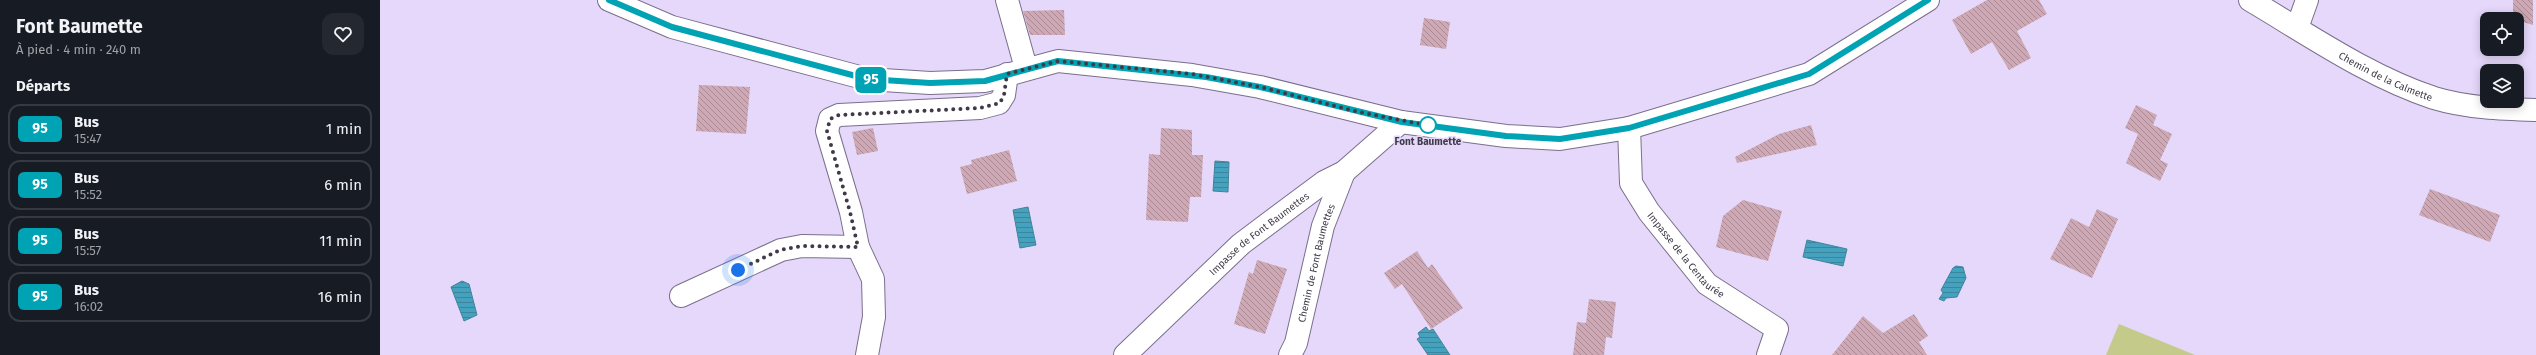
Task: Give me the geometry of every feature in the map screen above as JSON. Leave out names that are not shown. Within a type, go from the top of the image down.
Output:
[{"type":"street","points":[[609,0],[672,27],[867,79],[930,83],[985,81],[1058,61],[1192,74],[1260,87],[1402,122],[1506,136],[1560,139],[1629,128],[1809,74],[1928,0]]},
{"type":"street","points":[[867,355],[874,317],[873,279],[858,247],[850,212],[827,131],[830,119],[839,115],[980,108],[1000,103],[1017,71],[1007,0]]},
{"type":"street","name":"Chemin de la Calmette","points":[[2250,0],[2385,79],[2435,98],[2489,109],[2536,110]]},
{"type":"street","points":[[2297,28],[2307,0]]},
{"type":"street","name":"Impasse de Font Baumettes","points":[[1125,355],[1241,244],[1324,182],[1344,172],[1402,122]]},
{"type":"street","name":"Impasse de la Centaurée","points":[[1629,128],[1631,184],[1649,212],[1707,284],[1777,329],[1768,355]]},
{"type":"street","name":"Chemin de Font Baumettes","points":[[1290,355],[1296,343],[1323,226],[1344,172]]},
{"type":"street","points":[[681,296],[780,250],[802,246],[858,247]]},
{"type":"green space","points":[[2119,324],[2195,355],[2106,355]]},
{"type":"water","points":[[1215,161],[1229,162],[1228,192],[1213,191]]},
{"type":"water","points":[[1028,207],[1036,245],[1020,248],[1013,210]]},
{"type":"water","points":[[1807,240],[1847,249],[1843,266],[1803,257]]},
{"type":"water","points":[[1956,266],[1963,267],[1966,278],[1957,297],[1946,298],[1944,301],[1939,299],[1943,293],[1941,290],[1953,268]]},
{"type":"water","points":[[462,281],[469,284],[477,315],[464,321],[451,287]]},
{"type":"water","points":[[1426,327],[1429,331],[1433,329],[1450,355],[1428,355],[1417,339],[1420,337],[1418,333]]},
{"type":"building","points":[[1987,0],[2039,0],[2047,14],[2017,31],[2031,58],[2009,70],[1992,42],[1971,54],[1952,20]]},
{"type":"building","points":[[2513,0],[2533,0],[2533,25],[2524,22],[2524,12],[2513,12]]},
{"type":"building","points":[[1064,10],[1065,35],[1030,35],[1023,11]]},
{"type":"building","points":[[1424,18],[1450,22],[1446,49],[1420,45]]},
{"type":"building","points":[[699,85],[750,87],[746,134],[696,131]]},
{"type":"building","points":[[2136,105],[2157,115],[2153,125],[2172,134],[2160,160],[2168,164],[2160,181],[2126,163],[2138,134],[2125,128]]},
{"type":"building","points":[[1811,125],[1817,145],[1737,163],[1735,157],[1779,134]]},
{"type":"building","points":[[873,128],[878,151],[857,155],[852,132]]},
{"type":"building","points":[[1161,128],[1192,130],[1192,155],[1203,155],[1201,197],[1190,197],[1188,222],[1146,220],[1149,154],[1160,155]]},
{"type":"building","points":[[1009,150],[1017,181],[967,194],[960,167],[972,164],[971,160]]},
{"type":"building","points":[[2430,189],[2500,215],[2490,242],[2419,215]]},
{"type":"building","points":[[1743,200],[1782,211],[1768,261],[1716,247],[1723,216]]},
{"type":"building","points":[[2097,209],[2118,219],[2092,278],[2050,259],[2071,218],[2089,227]]},
{"type":"building","points":[[1417,251],[1428,268],[1432,264],[1463,308],[1431,329],[1402,284],[1395,289],[1384,273]]},
{"type":"building","points":[[1257,260],[1287,269],[1265,334],[1234,324],[1249,272],[1253,274]]},
{"type":"building","points":[[1589,299],[1616,302],[1612,338],[1606,337],[1604,355],[1573,355],[1577,322],[1586,323]]},
{"type":"building","points":[[1914,314],[1928,336],[1919,342],[1927,355],[1832,355],[1863,316],[1883,333]]},
{"type":"bus line","name":"95","points":[[609,0],[672,27],[867,79],[930,83],[985,81],[1026,68],[1058,61],[1192,74],[1260,87],[1402,122],[1506,136],[1560,139],[1629,128],[1809,74],[1928,0]]},
{"type":"place","name":"Font Baumette","points":[[1428,125]]},
{"type":"route","points":[[738,270],[780,250],[802,246],[858,247],[850,212],[827,131],[830,119],[839,115],[980,108],[1000,103],[1004,95],[1007,74],[1058,61],[1192,74],[1260,87],[1402,122],[1431,126],[1428,125]]}]
